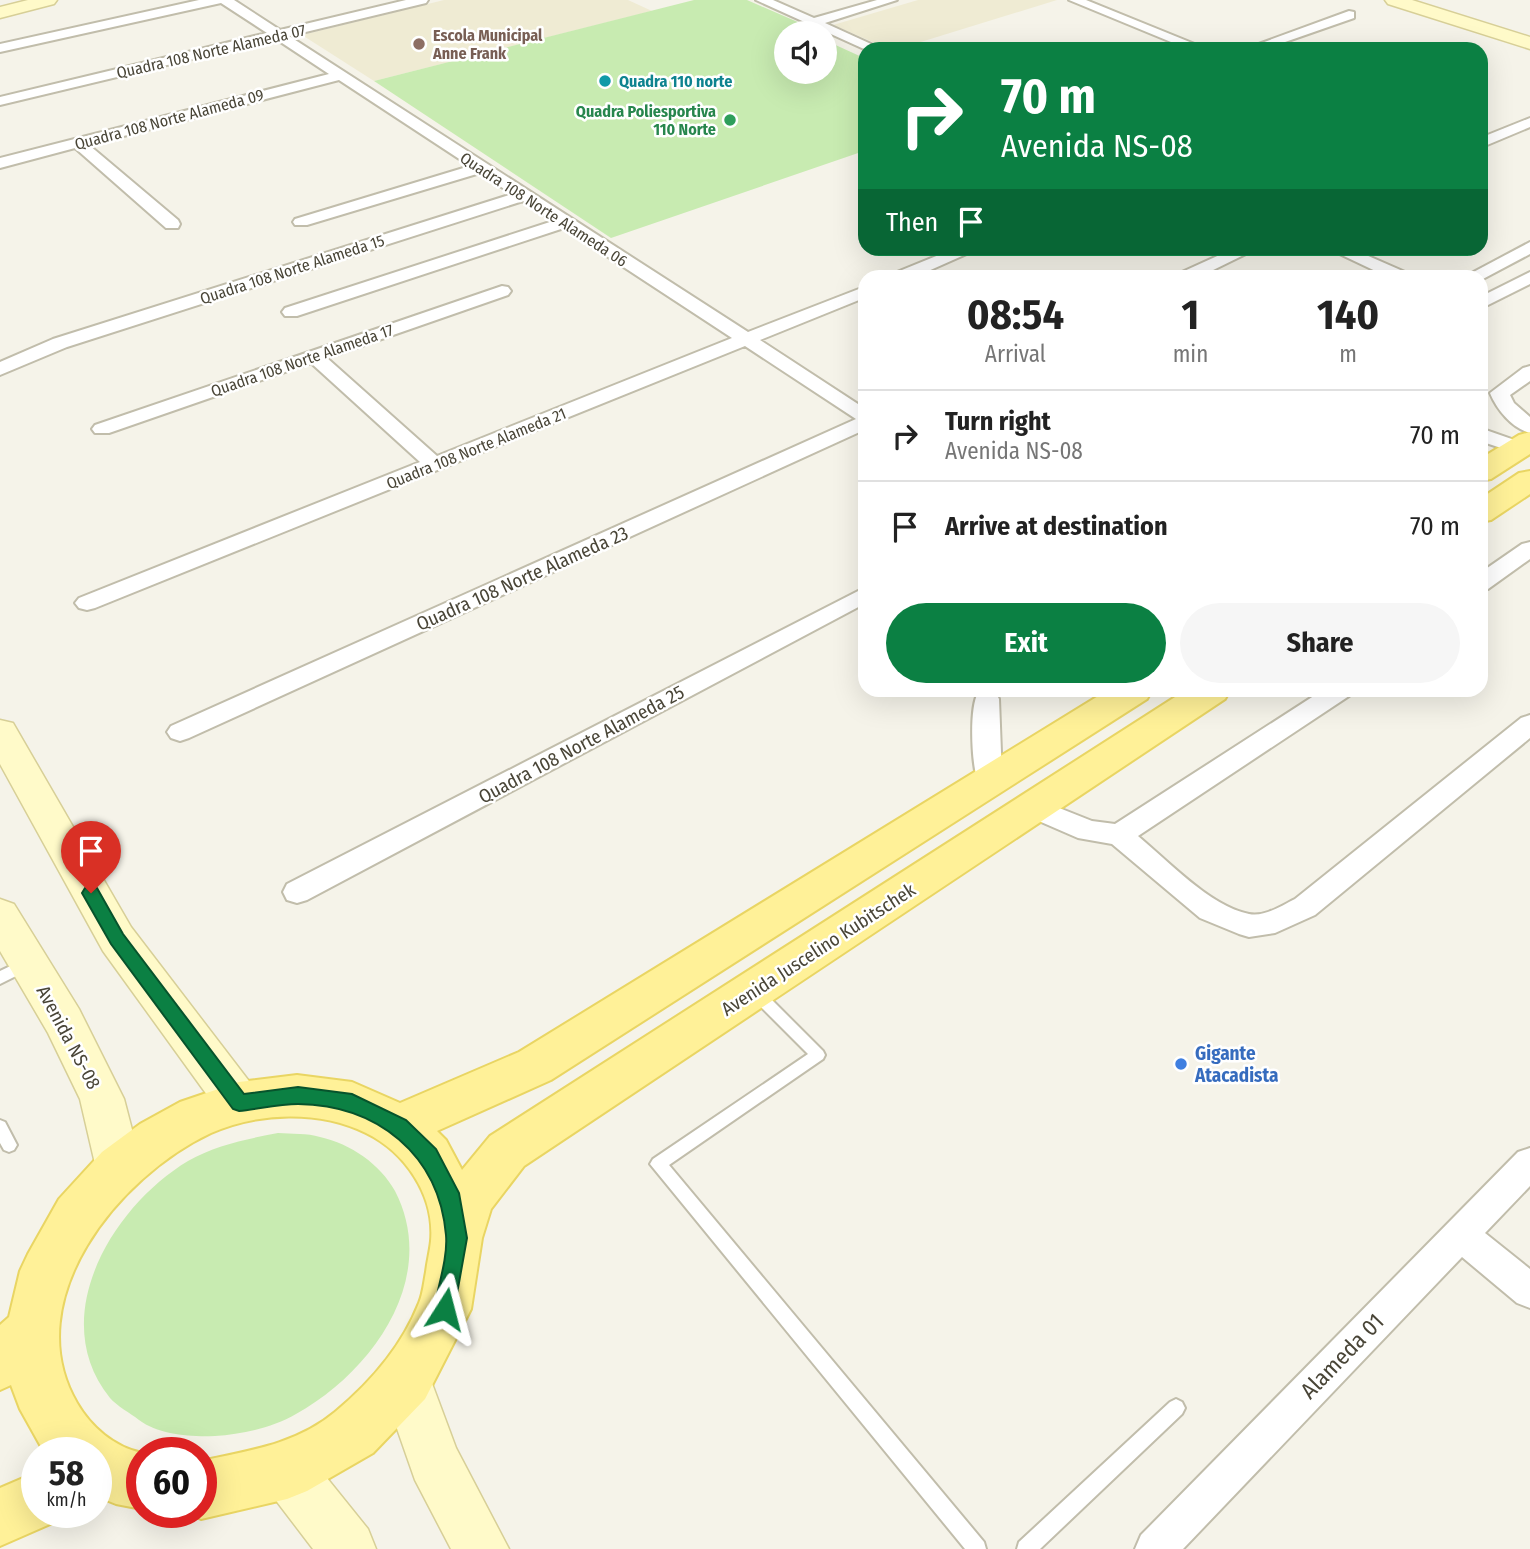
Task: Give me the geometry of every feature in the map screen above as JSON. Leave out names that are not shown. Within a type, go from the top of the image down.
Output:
[{"type":"main road","points":[[1488,466],[1526,438]]},
{"type":"main road","points":[[1488,508],[1530,480]]},
{"type":"main road","points":[[399,1126],[535,1066],[1123,697]]},
{"type":"main road","name":"Avenida Juscelino Kubitschek","points":[[457,1238],[470,1198],[507,1151],[1201,697]]},
{"type":"main road","points":[[66,1437],[16,1347],[46,1271],[77,1215],[119,1167],[157,1139],[197,1117],[239,1103],[298,1095],[352,1103],[399,1126],[429,1156],[449,1193],[457,1238],[445,1309],[407,1380],[353,1433],[286,1471],[217,1486]]},
{"type":"main road","points":[[0,1517],[21,1508]]},
{"type":"street","points":[[0,2],[6,0]]},
{"type":"street","points":[[0,13],[48,0]]},
{"type":"street","points":[[0,48],[216,0]]},
{"type":"street","name":"Quadra 108 Norte Alameda 06","points":[[225,0],[858,412]]},
{"type":"street","name":"Quadra 108 Norte Alameda 07","points":[[0,101],[422,0]]},
{"type":"street","points":[[762,0],[812,21]]},
{"type":"street","points":[[818,21],[891,0]]},
{"type":"street","points":[[1074,0],[1182,42]]},
{"type":"street","points":[[1394,0],[1530,43]]},
{"type":"street","points":[[1434,0],[1530,30]]},
{"type":"street","points":[[1272,42],[1349,15]]},
{"type":"street","points":[[837,32],[860,42]]},
{"type":"street","name":"Quadra 108 Norte Alameda 09","points":[[0,163],[338,76]]},
{"type":"street","points":[[1488,140],[1530,122]]},
{"type":"street","points":[[78,143],[172,223]]},
{"type":"street","points":[[301,222],[481,168]]},
{"type":"street","name":"Quadra 108 Norte Alameda 15","points":[[60,343],[523,196]]},
{"type":"street","points":[[291,312],[564,223]]},
{"type":"street","points":[[1486,270],[1530,247]]},
{"type":"street","points":[[918,270],[952,256]]},
{"type":"street","points":[[1201,270],[1232,256]]},
{"type":"street","points":[[1353,256],[1385,270]]},
{"type":"street","points":[[1488,300],[1530,277]]},
{"type":"street","name":"Quadra 108 Norte Alameda 17","points":[[102,429],[502,291]]},
{"type":"street","name":"Quadra 108 Norte Alameda 21","points":[[87,603],[858,294]]},
{"type":"street","points":[[0,355],[60,343]]},
{"type":"street","points":[[0,369],[60,343]]},
{"type":"street","points":[[314,356],[434,464]]},
{"type":"street","points":[[1526,438],[1500,394],[1530,372]]},
{"type":"street","name":"Quadra 108 Norte Alameda 23","points":[[180,732],[858,426]]},
{"type":"street","points":[[1488,436],[1526,438]]},
{"type":"street","points":[[1488,578],[1530,549]]},
{"type":"street","name":"Quadra 108 Norte Alameda 25","points":[[297,892],[858,598]]},
{"type":"street","points":[[986,697],[989,779]]},
{"type":"street","points":[[1119,835],[1329,697]]},
{"type":"street","points":[[1034,808],[1088,831],[1119,835],[1172,882],[1210,910],[1249,926],[1275,922],[1305,906],[1530,724]]},
{"type":"street","points":[[0,732],[117,939],[239,1103]]},
{"type":"street","name":"Avenida NS-08","points":[[0,915],[14,970],[64,1022],[102,1099],[119,1167]]},
{"type":"street","name":"Alameda 01","points":[[1155,1549],[1530,1163]]},
{"type":"street","points":[[1460,1234],[1530,1292]]},
{"type":"street","points":[[407,1380],[434,1461],[481,1549]]},
{"type":"street","points":[[286,1471],[348,1549]]},
{"type":"lane","points":[[754,990],[818,1055],[658,1164],[970,1546]]},
{"type":"lane","points":[[0,1127],[9,1144]]},
{"type":"lane","points":[[1026,1549],[1176,1408]]},
{"type":"shaded area","name":"Escola Municipal Anne Frank","points":[[444,0],[628,0],[652,11],[374,81],[302,35]]},
{"type":"shaded area","points":[[918,0],[1057,0],[921,42],[873,42],[837,27],[837,24]]},
{"type":"green space","points":[[694,0],[747,0],[795,21],[774,21],[774,84],[837,84],[837,46],[858,55],[858,153],[611,238],[374,81]]},
{"type":"green space","points":[[278,1133],[305,1134],[332,1140],[364,1156],[389,1181],[407,1224],[409,1257],[403,1289],[391,1319],[373,1348],[350,1374],[324,1396],[287,1419],[236,1434],[215,1436],[186,1435],[156,1429],[113,1401],[92,1366],[84,1333],[86,1299],[96,1266],[113,1234],[135,1206],[160,1181],[188,1161],[210,1151],[243,1140]]},
{"type":"place","name":"Escola Municipal Anne Frank","points":[[419,44]]},
{"type":"place","name":"Quadra 110 norte","points":[[605,81]]},
{"type":"place","name":"Quadra Poliesportiva 110 Norte","points":[[730,120]]},
{"type":"place","name":"Gigante Atacadista","points":[[1181,1064]]},
{"type":"route","points":[[91,893],[117,939],[239,1103],[298,1095],[352,1103],[399,1126],[429,1156],[449,1193],[457,1238],[445,1309]]}]
